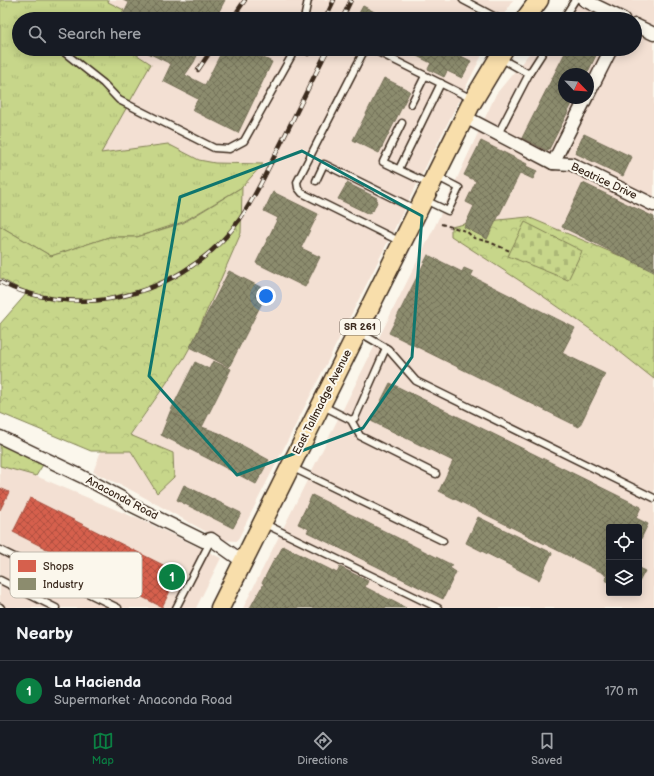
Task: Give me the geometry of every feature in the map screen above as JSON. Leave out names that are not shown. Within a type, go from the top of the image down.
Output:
[{"type":"main road","points":[[530,12],[539,0]]},
{"type":"main road","name":"East Tallmadge Avenue","points":[[220,608],[242,561],[465,117],[500,56]]},
{"type":"street","points":[[584,0],[609,12]]},
{"type":"street","points":[[642,28],[654,34]]},
{"type":"street","points":[[594,83],[608,56]]},
{"type":"street","points":[[553,163],[583,104]]},
{"type":"street","name":"Beatrice Drive","points":[[465,117],[553,163],[571,164],[654,205]]},
{"type":"street","name":"Anaconda Road","points":[[0,437],[81,476],[122,498],[129,504],[204,541],[211,540],[242,561]]},
{"type":"lane","points":[[305,12],[308,0]]},
{"type":"lane","points":[[463,0],[486,12]]},
{"type":"lane","points":[[567,12],[575,0]]},
{"type":"lane","points":[[69,56],[103,83],[120,100],[214,148],[229,149],[244,141],[291,56]]},
{"type":"lane","points":[[361,56],[297,182],[298,188],[302,193],[402,242]]},
{"type":"lane","points":[[386,56],[474,100]]},
{"type":"lane","points":[[506,56],[529,74]]},
{"type":"lane","points":[[498,134],[529,74],[541,56]]},
{"type":"lane","points":[[411,104],[425,76]]},
{"type":"lane","points":[[398,169],[441,83]]},
{"type":"lane","points":[[316,181],[324,164],[427,193],[459,188],[448,211],[427,193],[398,169],[383,162],[402,123]]},
{"type":"lane","points":[[358,331],[388,349],[416,381],[654,498]]},
{"type":"lane","points":[[350,420],[355,418],[386,348]]},
{"type":"lane","points":[[321,405],[350,420],[360,436],[436,474]]},
{"type":"lane","points":[[290,466],[444,541]]},
{"type":"lane","points":[[262,522],[438,608]]},
{"type":"lane","points":[[176,608],[211,540]]},
{"type":"lane","points":[[0,550],[10,555]]},
{"type":"lane","points":[[0,580],[10,585]]},
{"type":"lane","points":[[36,598],[56,608]]},
{"type":"lane","points":[[98,598],[118,608]]},
{"type":"path","points":[[441,224],[466,231],[474,238],[489,242],[510,251]]},
{"type":"highlighted area","points":[[302,151],[422,216],[412,357],[363,428],[237,475],[149,376],[180,197]]},
{"type":"shaded area","points":[[0,0],[513,0],[505,12],[12,12],[12,56],[481,56],[237,541],[221,540],[131,490],[93,472],[101,451],[131,451],[157,493],[173,453],[130,436],[184,358],[194,340],[241,187],[183,223],[137,237],[109,237],[51,256],[0,226]]},
{"type":"shaded area","points":[[573,0],[654,0],[654,608],[243,608],[435,226],[496,94],[527,56],[642,56],[642,12],[563,12]]},
{"type":"shaded area","points":[[0,458],[36,476],[150,524],[221,558],[196,608],[0,608]]},
{"type":"green space","points":[[0,0],[109,0],[108,2],[124,10],[123,12],[12,12],[12,56],[139,56],[151,64],[101,153],[168,144],[199,160],[215,163],[263,164],[242,187],[183,222],[137,237],[109,237],[51,256],[0,226]]},
{"type":"green space","points":[[242,187],[241,233],[194,340],[184,358],[130,435],[173,453],[174,477],[157,493],[131,451],[91,451],[0,413],[0,324],[27,293],[0,278],[0,226],[51,256],[109,237],[137,237],[183,223]]},
{"type":"green space","points":[[528,217],[637,263],[654,266],[654,379],[600,336],[534,290],[451,236],[451,227],[469,223]]},
{"type":"green space","points":[[525,222],[582,251],[568,280],[508,256]]},
{"type":"green space","points":[[0,442],[44,463],[36,476],[0,466]]},
{"type":"building: Shops","points":[[0,488],[9,492],[0,510]]},
{"type":"building: Shops","points":[[30,498],[137,552],[53,552],[13,532]]},
{"type":"building: Shops","points":[[142,554],[179,573],[162,607],[142,597]]},
{"type":"building: Industry","points":[[123,0],[225,0],[219,12],[124,12],[129,3]]},
{"type":"building: Industry","points":[[363,6],[375,12],[360,12]]},
{"type":"building: Industry","points":[[154,56],[197,56],[185,75],[205,85],[220,56],[260,56],[272,62],[238,133],[192,110],[198,99],[163,81],[171,64]]},
{"type":"building: Industry","points":[[417,56],[461,56],[471,61],[462,78],[447,71],[444,77],[428,69],[431,63]]},
{"type":"building: Industry","points":[[563,56],[596,56],[590,68],[558,68],[558,104],[572,104],[548,151],[522,138]]},
{"type":"building: Industry","points":[[384,78],[410,91],[379,153],[353,140]]},
{"type":"building: Industry","points":[[584,134],[632,157],[623,176],[575,153]]},
{"type":"building: Industry","points":[[481,141],[527,164],[526,166],[537,171],[533,179],[520,173],[487,239],[464,227],[474,206],[466,202],[476,181],[464,175]]},
{"type":"building: Industry","points":[[347,183],[377,198],[373,211],[372,210],[369,214],[338,199]]},
{"type":"building: Industry","points":[[583,183],[654,217],[654,272],[562,227]]},
{"type":"building: Industry","points":[[273,192],[318,214],[301,248],[320,257],[305,287],[256,263],[278,218],[264,211]]},
{"type":"building: Industry","points":[[428,255],[462,272],[464,268],[473,272],[471,276],[575,328],[562,353],[605,374],[579,427],[389,333]]},
{"type":"building: Industry","points":[[229,271],[268,291],[229,367],[190,347]]},
{"type":"building: Industry","points":[[213,361],[231,369],[202,427],[170,412],[195,362],[209,369]]},
{"type":"building: Industry","points":[[390,383],[641,507],[636,518],[648,524],[642,537],[642,524],[606,524],[606,574],[439,491],[453,461],[371,421]]},
{"type":"building: Industry","points":[[170,412],[219,433],[207,458],[161,435]]},
{"type":"building: Industry","points":[[219,433],[269,460],[256,484],[207,458]]},
{"type":"building: Industry","points":[[184,485],[241,513],[233,528],[177,500]]},
{"type":"building: Industry","points":[[312,495],[452,565],[450,568],[456,572],[443,599],[307,532],[309,529],[298,524]]},
{"type":"building: Industry","points":[[478,517],[552,553],[539,580],[466,543]]},
{"type":"building: Industry","points":[[283,546],[337,573],[340,567],[368,581],[365,587],[406,608],[250,608],[262,588],[264,583],[262,583],[275,558],[276,559]]},
{"type":"building: Industry","points":[[642,570],[645,571],[642,576]]},
{"type":"railway","points":[[237,12],[245,0]]},
{"type":"railway","points":[[328,12],[334,0]]},
{"type":"railway","points":[[345,12],[351,0]]},
{"type":"railway","points":[[198,70],[207,56]]},
{"type":"railway","points":[[0,282],[26,293],[53,299],[81,301],[109,299],[147,289],[183,272],[199,261],[228,234],[250,204],[325,56]]},
{"type":"place","name":"La Hacienda","points":[[172,577]]}]
